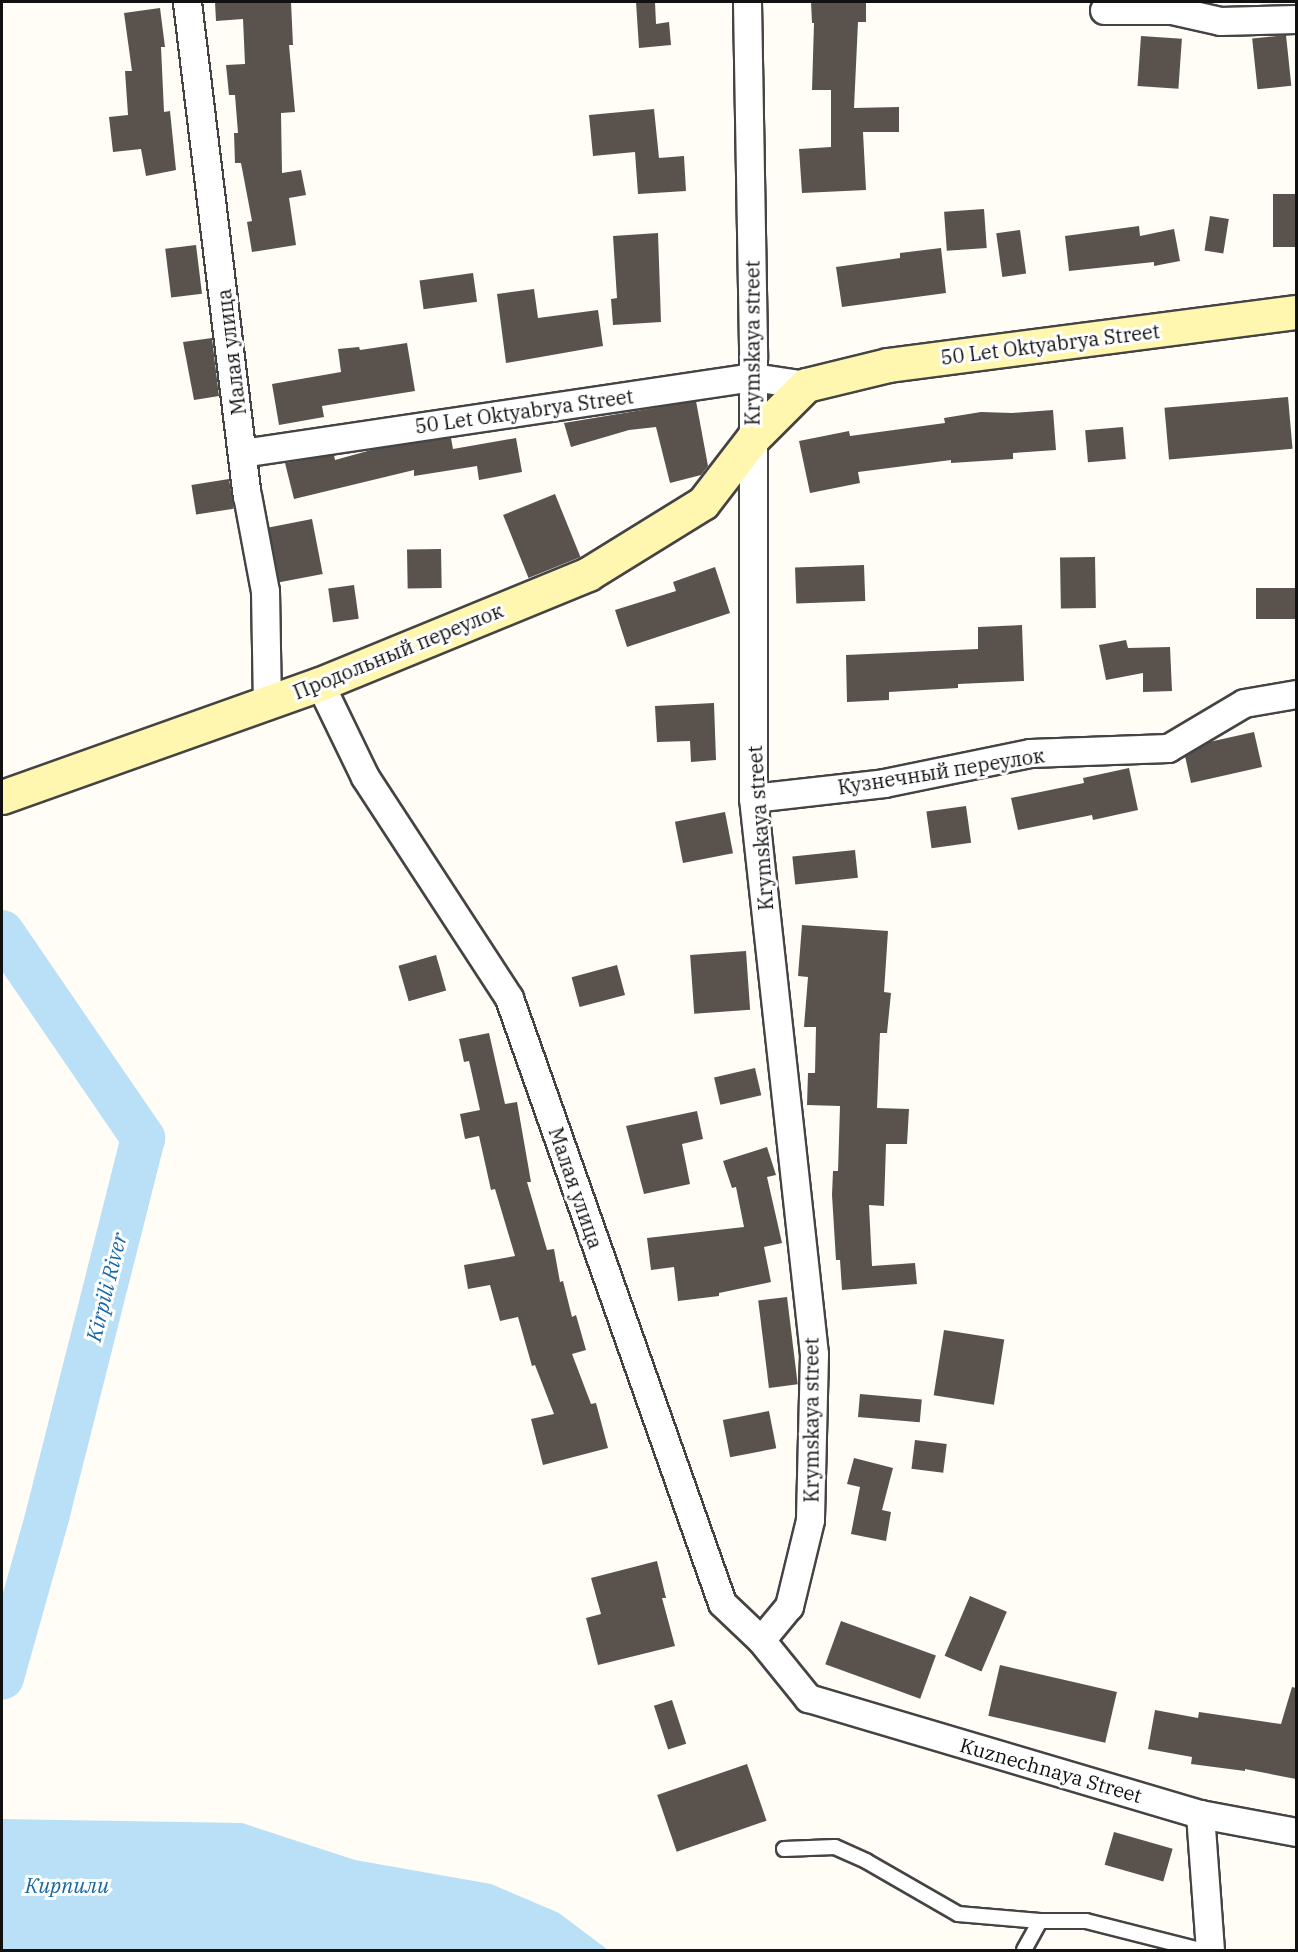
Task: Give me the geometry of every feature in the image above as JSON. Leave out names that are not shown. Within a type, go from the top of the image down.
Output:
[{"type":"street","name":"Малая улица","points":[[188,2],[242,453],[265,591],[267,704]]},
{"type":"street","name":"Krymskaya street","points":[[747,2],[753,377],[753,798],[814,1354],[810,1520],[789,1606],[761,1640]]},
{"type":"street","points":[[1104,10],[1173,10],[1220,21],[1296,19]]},
{"type":"street","name":"50 Let Oktyabrya Street","points":[[242,453],[753,377],[806,385],[888,365],[1296,312]]},
{"type":"street","points":[[753,438],[806,385]]},
{"type":"street","name":"Продольный переулок","points":[[2,797],[320,684],[588,574],[703,503],[753,438]]},
{"type":"street","name":"Малая улица","points":[[320,684],[365,777],[509,998],[722,1603],[761,1640],[807,1698]]},
{"type":"street","name":"Кузнечный переулок","points":[[753,798],[884,783],[1030,753],[1168,748],[1244,703],[1296,694]]},
{"type":"street","name":"Kuznechnaya Street","points":[[807,1698],[1200,1814],[1296,1832]]},
{"type":"street","points":[[1200,1814],[1210,1950]]},
{"type":"lane","points":[[784,1849],[835,1847],[866,1861],[958,1914],[1040,1921],[1086,1921],[1202,1950]]},
{"type":"lane","points":[[1024,1950],[1040,1921]]},
{"type":"water","name":"Кирпили","points":[[2,1819],[242,1823],[355,1860],[491,1884],[559,1913],[608,1950],[2,1950]]},
{"type":"building","points":[[215,2],[291,2],[293,45],[289,45],[295,112],[281,113],[282,173],[301,170],[306,195],[289,198],[296,245],[252,252],[247,222],[252,221],[241,163],[235,163],[234,133],[238,133],[235,95],[229,95],[226,65],[245,64],[243,19],[216,21]]},
{"type":"building","points":[[636,2],[655,2],[656,24],[669,22],[671,45],[639,48]]},
{"type":"building","points":[[811,2],[866,2],[866,22],[858,22],[854,108],[899,107],[899,132],[863,132],[866,190],[802,193],[799,149],[831,147],[831,90],[812,90],[814,23],[812,23]]},
{"type":"building","points":[[160,8],[165,47],[161,47],[164,112],[170,111],[176,170],[146,176],[141,149],[113,152],[109,117],[128,115],[125,71],[132,71],[124,13]]},
{"type":"building","points":[[1286,35],[1291,86],[1258,89],[1252,39]]},
{"type":"building","points":[[1141,36],[1182,39],[1178,89],[1138,86]]},
{"type":"building","points":[[654,109],[659,158],[684,156],[686,191],[638,194],[635,152],[593,156],[589,115]]},
{"type":"building","points":[[1273,194],[1296,194],[1296,247],[1273,247]]},
{"type":"building","points":[[984,209],[987,248],[947,251],[944,212]]},
{"type":"building","points":[[1210,216],[1229,219],[1223,254],[1205,251]]},
{"type":"building","points":[[1139,226],[1140,236],[1174,229],[1180,261],[1154,266],[1154,262],[1069,271],[1065,236]]},
{"type":"building","points":[[1020,230],[1026,274],[1002,277],[996,233]]},
{"type":"building","points":[[658,233],[661,322],[613,325],[611,299],[617,298],[613,236]]},
{"type":"building","points":[[196,245],[202,294],[171,297],[165,249]]},
{"type":"building","points":[[941,248],[946,293],[842,307],[836,267],[900,258],[900,253]]},
{"type":"building","points":[[473,273],[477,302],[424,309],[420,281]]},
{"type":"building","points":[[534,289],[538,318],[598,310],[603,346],[506,363],[497,294]]},
{"type":"building","points":[[212,338],[219,396],[194,400],[183,342]]},
{"type":"building","points":[[407,343],[415,391],[322,406],[324,417],[279,425],[272,384],[341,372],[338,349],[359,347],[360,350]]},
{"type":"building","points":[[1288,397],[1293,449],[1169,460],[1164,408]]},
{"type":"building","points":[[696,401],[708,466],[701,475],[670,483],[656,427],[629,430],[571,447],[564,423]]},
{"type":"building","points":[[1053,410],[1056,450],[1013,453],[1013,459],[951,463],[951,460],[858,472],[860,483],[810,493],[799,441],[849,431],[850,436],[945,423],[944,418],[981,412],[1012,413]]},
{"type":"building","points":[[1123,427],[1126,459],[1088,462],[1085,430]]},
{"type":"building","points":[[451,438],[453,449],[516,438],[522,472],[479,480],[477,466],[414,476],[414,470],[294,499],[285,463],[334,455],[335,460],[375,449]]},
{"type":"building","points":[[229,479],[234,509],[196,515],[191,485]]},
{"type":"building","points":[[555,494],[580,557],[529,578],[503,515]]},
{"type":"building","points":[[312,519],[323,574],[279,582],[269,527]]},
{"type":"building","points":[[441,549],[442,588],[408,589],[407,550]]},
{"type":"building","points":[[1095,557],[1096,608],[1061,609],[1060,558]]},
{"type":"building","points":[[864,565],[865,601],[796,603],[795,567]]},
{"type":"building","points":[[715,567],[730,613],[627,647],[615,610],[676,591],[673,582]]},
{"type":"building","points":[[354,585],[359,619],[333,622],[328,589]]},
{"type":"building","points":[[1256,588],[1296,588],[1296,619],[1256,619]]},
{"type":"building","points":[[1022,625],[1024,681],[958,684],[958,688],[889,692],[889,700],[847,702],[846,655],[978,649],[978,627]]},
{"type":"building","points":[[1126,640],[1128,648],[1170,647],[1172,691],[1143,692],[1143,673],[1106,680],[1099,645]]},
{"type":"building","points":[[714,703],[716,760],[691,762],[690,741],[657,742],[655,706]]},
{"type":"building","points":[[1254,732],[1262,767],[1191,783],[1185,756],[1209,742]]},
{"type":"building","points":[[1129,768],[1138,810],[1093,820],[1092,815],[1018,830],[1011,798],[1084,783],[1083,778]]},
{"type":"building","points":[[966,806],[971,843],[932,848],[926,812]]},
{"type":"building","points":[[725,812],[733,853],[683,863],[675,822]]},
{"type":"building","points":[[855,850],[858,878],[795,884],[792,857]]},
{"type":"building","points":[[802,925],[888,931],[884,992],[891,993],[887,1033],[880,1033],[877,1108],[909,1109],[907,1144],[886,1144],[884,1206],[869,1205],[872,1266],[915,1263],[917,1284],[842,1290],[840,1260],[836,1260],[832,1195],[833,1171],[838,1171],[840,1106],[807,1105],[808,1073],[815,1073],[816,1027],[804,1027],[808,977],[798,976]]},
{"type":"building","points":[[746,951],[750,1010],[694,1014],[690,955]]},
{"type":"building","points":[[436,955],[446,991],[409,1001],[399,966]]},
{"type":"building","points":[[617,965],[625,995],[580,1007],[572,977]]},
{"type":"building","points":[[489,1033],[505,1104],[517,1102],[531,1182],[527,1182],[547,1250],[554,1249],[560,1282],[563,1281],[572,1317],[576,1315],[586,1350],[572,1354],[591,1404],[596,1403],[608,1448],[543,1465],[531,1419],[554,1414],[535,1365],[532,1366],[518,1317],[500,1321],[490,1285],[468,1289],[464,1265],[515,1256],[495,1189],[491,1190],[479,1136],[465,1139],[460,1114],[480,1110],[469,1061],[464,1062],[459,1039]]},
{"type":"building","points":[[755,1068],[761,1095],[720,1105],[714,1077]]},
{"type":"building","points":[[697,1111],[703,1139],[682,1144],[690,1184],[644,1194],[626,1126]]},
{"type":"building","points":[[767,1147],[776,1175],[767,1177],[782,1243],[764,1247],[771,1282],[719,1293],[719,1296],[678,1301],[674,1267],[651,1270],[647,1238],[744,1227],[736,1187],[732,1188],[723,1161]]},
{"type":"building","points":[[787,1297],[798,1384],[769,1388],[758,1301]]},
{"type":"building","points":[[944,1330],[1004,1340],[994,1405],[934,1395]]},
{"type":"building","points":[[860,1394],[922,1399],[920,1422],[858,1417]]},
{"type":"building","points":[[769,1411],[776,1448],[730,1457],[723,1420]]},
{"type":"building","points":[[915,1440],[947,1444],[943,1473],[911,1469]]},
{"type":"building","points":[[854,1458],[893,1468],[882,1510],[891,1512],[886,1541],[851,1534],[860,1487],[847,1484]]},
{"type":"building","points":[[657,1561],[666,1598],[662,1598],[675,1646],[598,1665],[586,1618],[601,1614],[591,1578]]},
{"type":"building","points":[[970,1596],[1007,1612],[981,1671],[945,1656]]},
{"type":"building","points":[[841,1621],[936,1656],[920,1699],[825,1664]]},
{"type":"building","points":[[1000,1665],[1117,1692],[1105,1743],[988,1716]]},
{"type":"building","points":[[1292,1687],[1296,1688],[1296,1779],[1245,1769],[1245,1771],[1191,1764],[1192,1757],[1148,1749],[1155,1710],[1198,1718],[1199,1712],[1281,1724]]},
{"type":"building","points":[[672,1700],[686,1744],[668,1750],[654,1706]]},
{"type":"building","points":[[747,1764],[767,1821],[677,1852],[657,1795]]},
{"type":"building","points":[[1114,1832],[1173,1849],[1163,1881],[1105,1865]]},
{"type":"waterway","name":"Kirpili River","points":[[2,932],[143,1138],[48,1514],[2,1678]]}]
